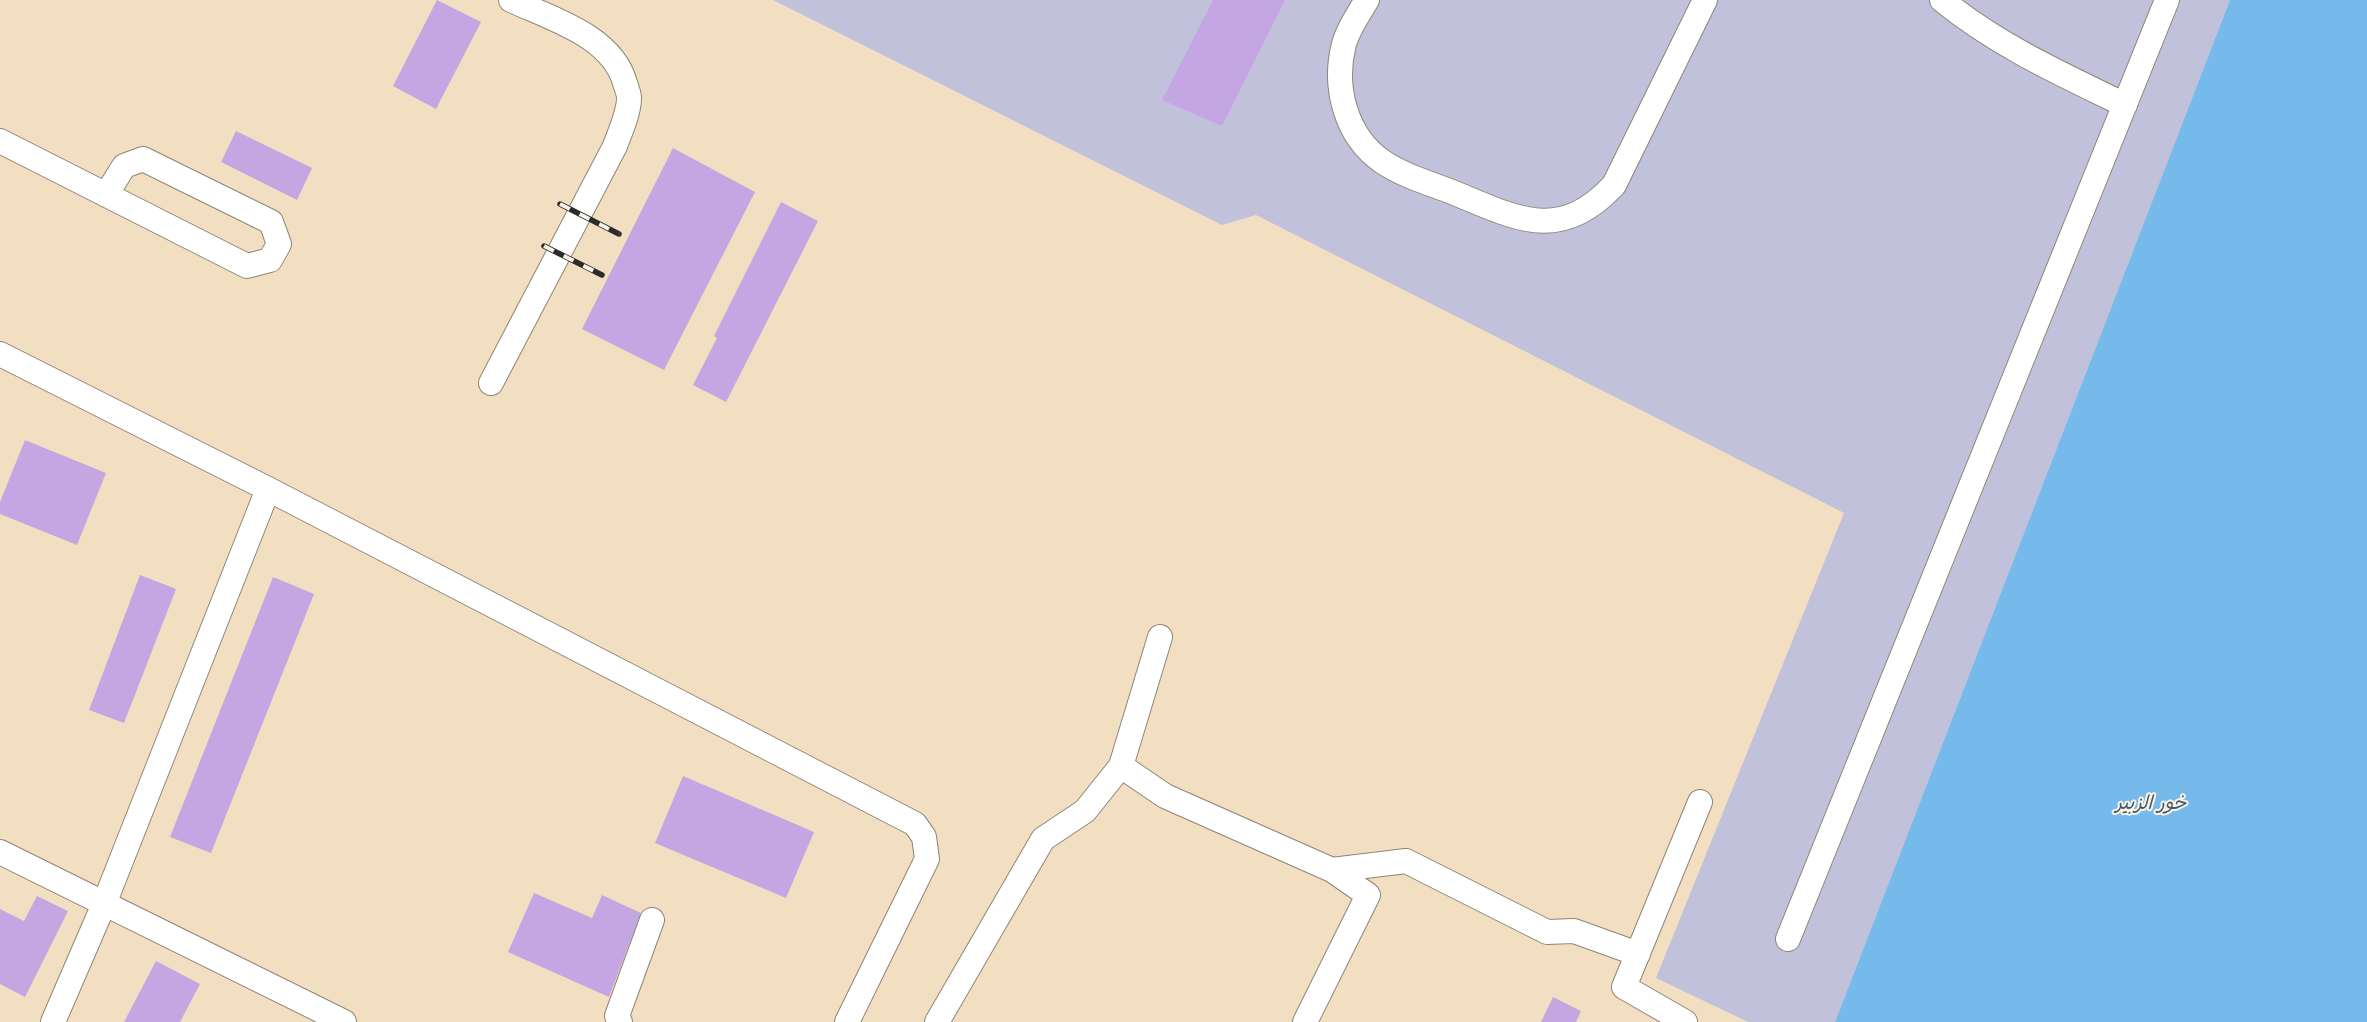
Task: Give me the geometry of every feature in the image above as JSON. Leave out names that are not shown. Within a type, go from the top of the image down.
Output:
[{"type":"lane","points":[[491,383],[615,146],[624,123],[629,98],[616,61],[594,39],[511,0]]},
{"type":"lane","points":[[1367,0],[1344,42],[1338,75],[1343,108],[1359,138],[1382,161],[1412,177],[1521,218],[1553,221],[1576,215],[1597,203],[1614,185],[1705,0]]},
{"type":"lane","points":[[1942,0],[1986,32],[2029,59],[2125,105]]},
{"type":"lane","points":[[1788,938],[2167,0]]},
{"type":"lane","points":[[0,141],[106,195],[247,266],[270,260],[279,244],[271,222],[143,159],[124,166],[106,195]]},
{"type":"lane","points":[[0,355],[268,489],[915,824],[924,837],[927,859],[847,1022]]},
{"type":"lane","points":[[53,1022],[104,904],[268,489]]},
{"type":"lane","points":[[937,1022],[1043,839],[1085,811],[1121,766],[1160,637]]},
{"type":"lane","points":[[1121,766],[1165,796],[1332,870],[1368,894],[1305,1022]]},
{"type":"lane","points":[[1685,1022],[1624,988],[1700,802]]},
{"type":"lane","points":[[0,852],[344,1022]]},
{"type":"lane","points":[[1332,870],[1406,861],[1547,932],[1574,931],[1638,954]]},
{"type":"lane","points":[[620,1022],[617,1016],[652,920]]},
{"type":"shaded area","points":[[773,0],[2230,0],[1835,1022],[1748,1022],[1656,978],[1844,513],[1256,215],[1222,225]]},
{"type":"water","name":"خور الزبير","points":[[2230,0],[2367,0],[2367,1022],[1835,1022]]},
{"type":"building","points":[[437,0],[481,22],[436,109],[393,86]]},
{"type":"building","points":[[1213,0],[1285,0],[1222,126],[1162,100]]},
{"type":"building","points":[[236,131],[312,168],[297,200],[221,162]]},
{"type":"building","points":[[673,148],[755,192],[664,370],[582,329]]},
{"type":"building","points":[[781,202],[818,221],[726,402],[693,385],[717,338],[714,336]]},
{"type":"building","points":[[25,440],[106,473],[77,545],[0,514],[0,502]]},
{"type":"building","points":[[140,575],[176,589],[124,723],[89,710]]},
{"type":"building","points":[[273,577],[314,594],[211,853],[170,837]]},
{"type":"building","points":[[683,776],[814,832],[786,898],[655,843]]},
{"type":"building","points":[[534,893],[592,918],[602,895],[641,913],[609,997],[508,952]]},
{"type":"building","points":[[37,896],[68,911],[25,997],[0,984],[0,909],[24,921]]},
{"type":"building","points":[[156,961],[200,984],[180,1022],[124,1022]]},
{"type":"building","points":[[1553,997],[1581,1011],[1576,1022],[1541,1022]]},
{"type":"railway","points":[[560,204],[619,234]]},
{"type":"railway","points":[[544,246],[602,275]]}]
